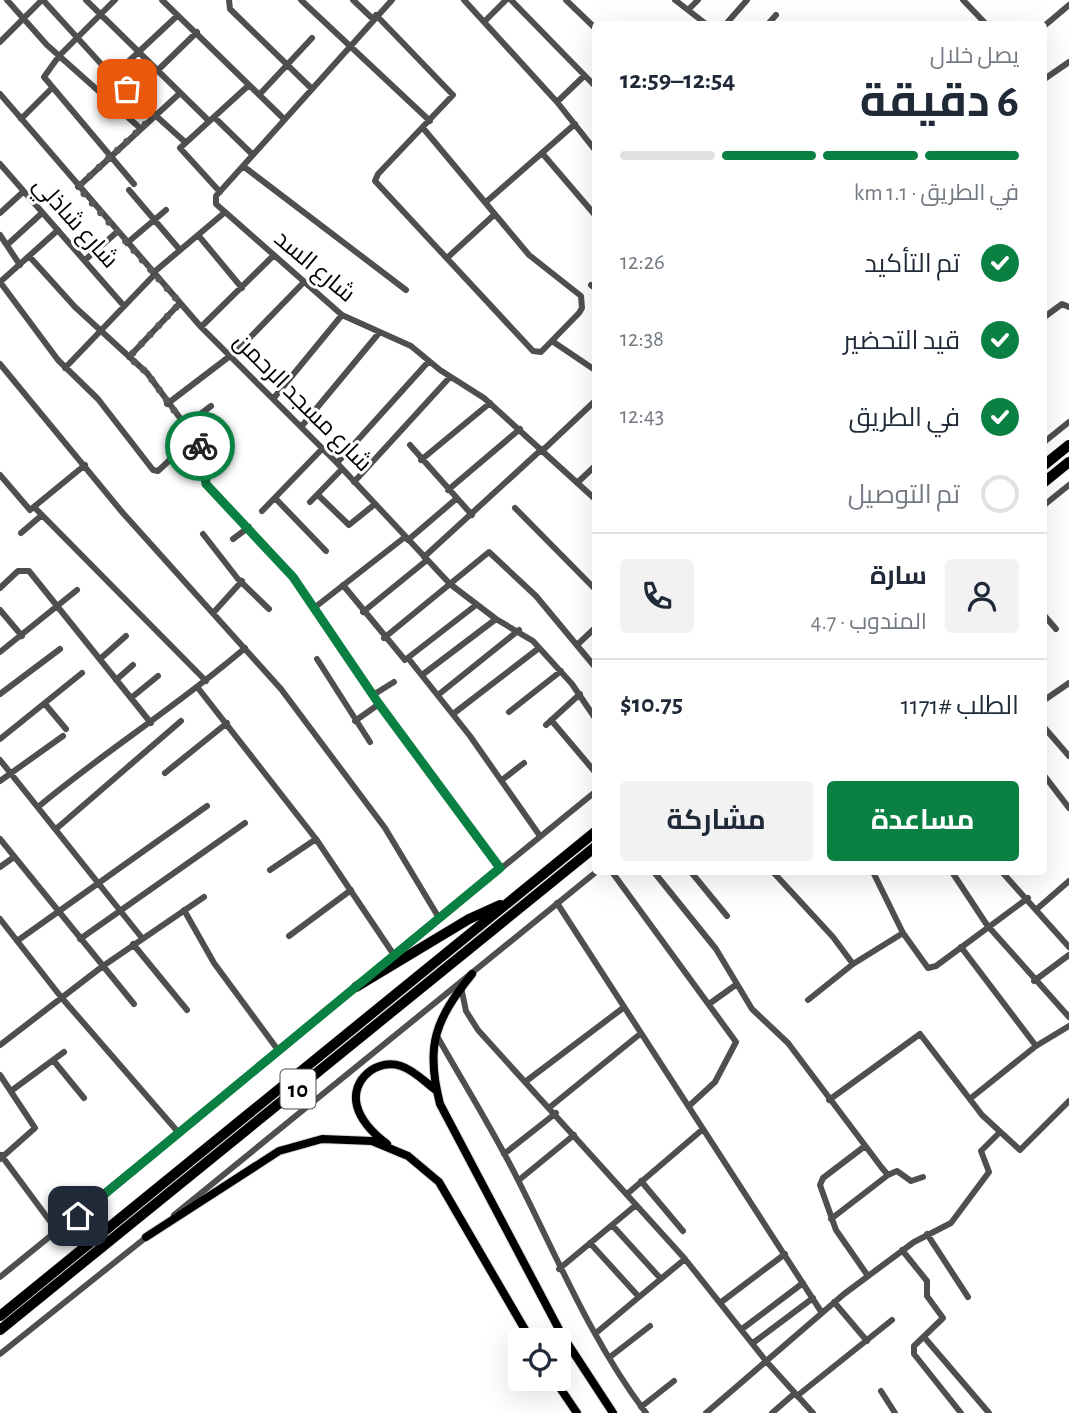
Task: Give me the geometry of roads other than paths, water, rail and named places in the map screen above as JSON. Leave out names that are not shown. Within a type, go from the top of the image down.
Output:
[{"type":"highway","points":[[1047,463],[1069,445]]},
{"type":"highway","points":[[1047,480],[1069,461]]},
{"type":"highway","name":"10","points":[[0,1316],[592,834]]},
{"type":"highway","name":"10","points":[[0,1330],[592,850]]},
{"type":"highway","points":[[356,987],[469,919],[510,901]]},
{"type":"main road","points":[[472,974],[461,987],[435,1032],[432,1064],[437,1091],[450,1128],[562,1335],[613,1413]]},
{"type":"main road","points":[[395,1150],[373,1132],[357,1107],[357,1091],[364,1077],[381,1066],[396,1065],[411,1071],[437,1091]]},
{"type":"main road","points":[[146,1237],[270,1156],[289,1147],[322,1139],[372,1141],[419,1164],[439,1182],[524,1328]]},
{"type":"main road","points":[[562,1391],[577,1413]]},
{"type":"street","points":[[8,0],[59,56],[140,128]]},
{"type":"street","points":[[0,42],[43,0],[113,76],[185,142]]},
{"type":"street","points":[[86,0],[179,94],[253,155]]},
{"type":"street","points":[[115,0],[44,74],[52,88],[110,156],[155,220],[180,250]]},
{"type":"street","points":[[162,0],[284,119]]},
{"type":"street","points":[[229,0],[230,9],[311,88]]},
{"type":"street","points":[[301,0],[430,121]]},
{"type":"street","points":[[353,0],[452,93],[452,98],[378,174],[375,181],[533,351],[541,352],[579,313],[582,308],[581,296],[529,255],[423,128]]},
{"type":"street","points":[[65,368],[154,273],[224,213],[215,201],[220,192],[391,0]]},
{"type":"street","points":[[464,0],[557,102],[592,146]]},
{"type":"street","points":[[485,21],[508,0],[592,83]]},
{"type":"street","points":[[566,0],[592,24]]},
{"type":"street","points":[[675,0],[702,21]]},
{"type":"street","points":[[688,10],[698,0]]},
{"type":"street","points":[[729,21],[747,0]]},
{"type":"street","points":[[963,0],[983,21]]},
{"type":"street","points":[[1047,24],[1069,5]]},
{"type":"street","points":[[771,21],[776,15]]},
{"type":"street","points":[[98,90],[177,16]]},
{"type":"street","points":[[157,71],[197,32]]},
{"type":"street","points":[[258,95],[312,37]]},
{"type":"street","points":[[1047,78],[1069,62]]},
{"type":"street","points":[[557,102],[584,76]]},
{"type":"street","points":[[220,192],[180,151],[185,142],[248,85]]},
{"type":"street","points":[[21,119],[52,88]]},
{"type":"street","name":"شارع مسجد الرحمن","points":[[0,94],[201,327],[340,466],[450,584],[475,605],[519,630],[539,648],[580,694],[592,713]]},
{"type":"street","points":[[78,187],[179,94]]},
{"type":"street","points":[[486,202],[575,124]]},
{"type":"street","points":[[542,153],[592,211]]},
{"type":"street","name":"شارع شاذلي","points":[[0,164],[124,306]]},
{"type":"street","points":[[243,166],[406,290]]},
{"type":"street","points":[[0,213],[23,192]]},
{"type":"street","points":[[127,243],[166,210]]},
{"type":"street","points":[[7,245],[42,213]]},
{"type":"street","name":"شارع السد","points":[[224,213],[342,316],[411,346],[450,377],[490,403],[592,496]]},
{"type":"street","points":[[447,258],[495,214]]},
{"type":"street","points":[[58,230],[0,282],[65,368],[98,400],[154,471],[194,438]]},
{"type":"street","points":[[85,260],[117,232]]},
{"type":"street","points":[[0,235],[20,265]]},
{"type":"street","points":[[198,235],[242,288]]},
{"type":"street","points":[[29,256],[100,331],[147,373],[214,465],[205,478],[206,484],[283,564],[379,704],[500,868]]},
{"type":"street","points":[[201,327],[273,257]]},
{"type":"street","points":[[167,404],[230,357],[304,282]]},
{"type":"street","points":[[129,357],[180,303]]},
{"type":"street","points":[[1047,315],[1062,304],[1069,307]]},
{"type":"street","points":[[273,399],[342,316]]},
{"type":"street","points":[[301,427],[379,333]]},
{"type":"street","points":[[552,341],[592,366]]},
{"type":"street","points":[[310,502],[429,361]]},
{"type":"street","points":[[0,364],[281,689],[385,828],[439,918]]},
{"type":"street","points":[[355,482],[450,377]]},
{"type":"street","points":[[421,460],[490,403]]},
{"type":"street","points":[[363,612],[426,559],[592,404]]},
{"type":"street","points":[[185,426],[211,406]]},
{"type":"street","points":[[1047,440],[1069,422]]},
{"type":"street","points":[[448,490],[520,429]]},
{"type":"street","points":[[410,445],[472,514]]},
{"type":"street","points":[[262,510],[322,449]]},
{"type":"street","points":[[0,475],[26,508],[35,508],[85,465]]},
{"type":"street","points":[[576,483],[592,469]]},
{"type":"street","points":[[1047,503],[1069,485]]},
{"type":"street","points":[[318,495],[349,525],[375,504]]},
{"type":"street","points":[[275,498],[326,551]]},
{"type":"street","points":[[314,608],[456,499]]},
{"type":"street","points":[[35,508],[206,681]]},
{"type":"street","points":[[515,508],[592,586]]},
{"type":"street","points":[[21,533],[42,515]]},
{"type":"street","points":[[233,540],[248,527]]},
{"type":"street","points":[[203,534],[269,609]]},
{"type":"street","points":[[384,638],[483,554],[492,552],[536,596],[592,663]]},
{"type":"street","points":[[2,584],[18,571],[26,569],[151,723]]},
{"type":"street","points":[[214,612],[242,581]]},
{"type":"street","points":[[343,585],[402,659],[408,658],[475,605]]},
{"type":"street","points":[[0,652],[77,590]]},
{"type":"street","points":[[0,610],[22,636]]},
{"type":"street","points":[[422,675],[496,619]]},
{"type":"street","points":[[1047,619],[1056,629]]},
{"type":"street","points":[[438,695],[519,630]]},
{"type":"street","points":[[577,645],[592,631]]},
{"type":"street","points":[[100,659],[126,636]]},
{"type":"street","points":[[38,807],[102,756],[198,688],[245,648]]},
{"type":"street","points":[[453,714],[539,648]]},
{"type":"street","points":[[0,694],[60,649]]},
{"type":"street","points":[[408,658],[502,780],[540,836]]},
{"type":"street","points":[[317,659],[370,742]]},
{"type":"street","points":[[116,680],[133,665]]},
{"type":"street","points":[[509,712],[561,671]]},
{"type":"street","points":[[0,738],[82,673]]},
{"type":"street","points":[[131,698],[158,676]]},
{"type":"street","points":[[373,695],[394,682]]},
{"type":"street","points":[[1047,698],[1069,683]]},
{"type":"street","points":[[198,688],[316,839],[394,955]]},
{"type":"street","points":[[580,694],[549,722],[592,769]]},
{"type":"street","points":[[0,781],[64,733],[45,704]]},
{"type":"street","points":[[355,721],[379,704]]},
{"type":"street","points":[[56,829],[181,721]]},
{"type":"street","points":[[165,773],[227,723]]},
{"type":"street","points":[[1047,731],[1069,756]]},
{"type":"street","points":[[0,760],[142,938]]},
{"type":"street","points":[[502,780],[524,763]]},
{"type":"street","points":[[1047,779],[1069,808]]},
{"type":"street","points":[[0,1277],[592,794]]},
{"type":"street","points":[[17,941],[207,806]]},
{"type":"street","points":[[80,939],[245,823]]},
{"type":"street","points":[[0,839],[135,1004]]},
{"type":"street","points":[[270,870],[316,839]]},
{"type":"street","points":[[0,867],[14,857]]},
{"type":"street","points":[[0,1354],[592,875]]},
{"type":"street","points":[[614,875],[736,1045],[715,1082],[689,1106]]},
{"type":"street","points":[[656,875],[716,948],[752,1009],[780,1033],[888,1175]]},
{"type":"street","points":[[693,875],[727,916]]},
{"type":"street","points":[[776,875],[833,937],[853,964]]},
{"type":"street","points":[[874,875],[903,933],[928,968],[936,967],[987,925],[1028,898]]},
{"type":"street","points":[[954,875],[987,925],[1034,981],[1069,1017]]},
{"type":"street","points":[[1005,875],[1038,908],[1069,947]]},
{"type":"street","points":[[1038,908],[1069,881]]},
{"type":"street","points":[[289,936],[351,890]]},
{"type":"street","points":[[0,1045],[133,944],[204,897]]},
{"type":"street","points":[[557,903],[822,1313]]},
{"type":"street","points":[[184,910],[214,963],[278,1050]]},
{"type":"street","points":[[0,919],[61,997],[177,1132]]},
{"type":"street","points":[[807,1000],[853,964],[903,933]]},
{"type":"street","points":[[133,944],[187,1010]]},
{"type":"street","points":[[961,947],[1036,1046]]},
{"type":"street","points":[[1034,981],[1069,955]]},
{"type":"street","points":[[709,1004],[737,984]]},
{"type":"street","points":[[461,987],[466,1011],[474,1026],[553,1110],[685,1259],[766,1361],[813,1413]]},
{"type":"street","points":[[525,1082],[623,1008]]},
{"type":"street","points":[[971,1098],[1036,1046],[1069,1026]]},
{"type":"street","points":[[435,1032],[471,1090],[519,1180],[559,1269],[644,1410],[674,1381]]},
{"type":"street","points":[[504,1154],[640,1034]]},
{"type":"street","points":[[830,1100],[920,1034],[999,1133],[1021,1150],[1069,1101]]},
{"type":"street","points":[[11,1091],[64,1052]]},
{"type":"street","points":[[53,1060],[84,1098]]},
{"type":"street","points":[[0,1075],[35,1130],[1,1157],[58,1232]]},
{"type":"street","points":[[627,1194],[703,1129]]},
{"type":"street","points":[[706,1413],[834,1302],[902,1250],[954,1220],[971,1193],[989,1172],[981,1151],[999,1133]]},
{"type":"street","points":[[519,1180],[574,1135]]},
{"type":"street","points":[[864,1146],[821,1180],[831,1219],[868,1276]]},
{"type":"street","points":[[831,1219],[895,1170],[911,1181],[922,1177]]},
{"type":"street","points":[[641,1181],[683,1231]]},
{"type":"street","points":[[559,1269],[636,1205]]},
{"type":"street","points":[[612,1225],[661,1279]]},
{"type":"street","points":[[927,1234],[968,1297]]},
{"type":"street","points":[[590,1243],[639,1297]]},
{"type":"street","points":[[902,1250],[927,1281],[927,1296],[943,1317],[914,1346],[914,1354],[961,1413]]},
{"type":"street","points":[[720,1303],[785,1254]]},
{"type":"street","points":[[596,1333],[685,1259]]},
{"type":"street","points":[[742,1329],[803,1283]]},
{"type":"street","points":[[753,1343],[813,1298]]},
{"type":"street","points":[[834,1302],[867,1341]]},
{"type":"street","points":[[772,1413],[892,1320]]},
{"type":"street","points":[[610,1357],[650,1326]]},
{"type":"street","points":[[924,1337],[989,1413]]},
{"type":"street","points":[[881,1391],[895,1413]]}]
